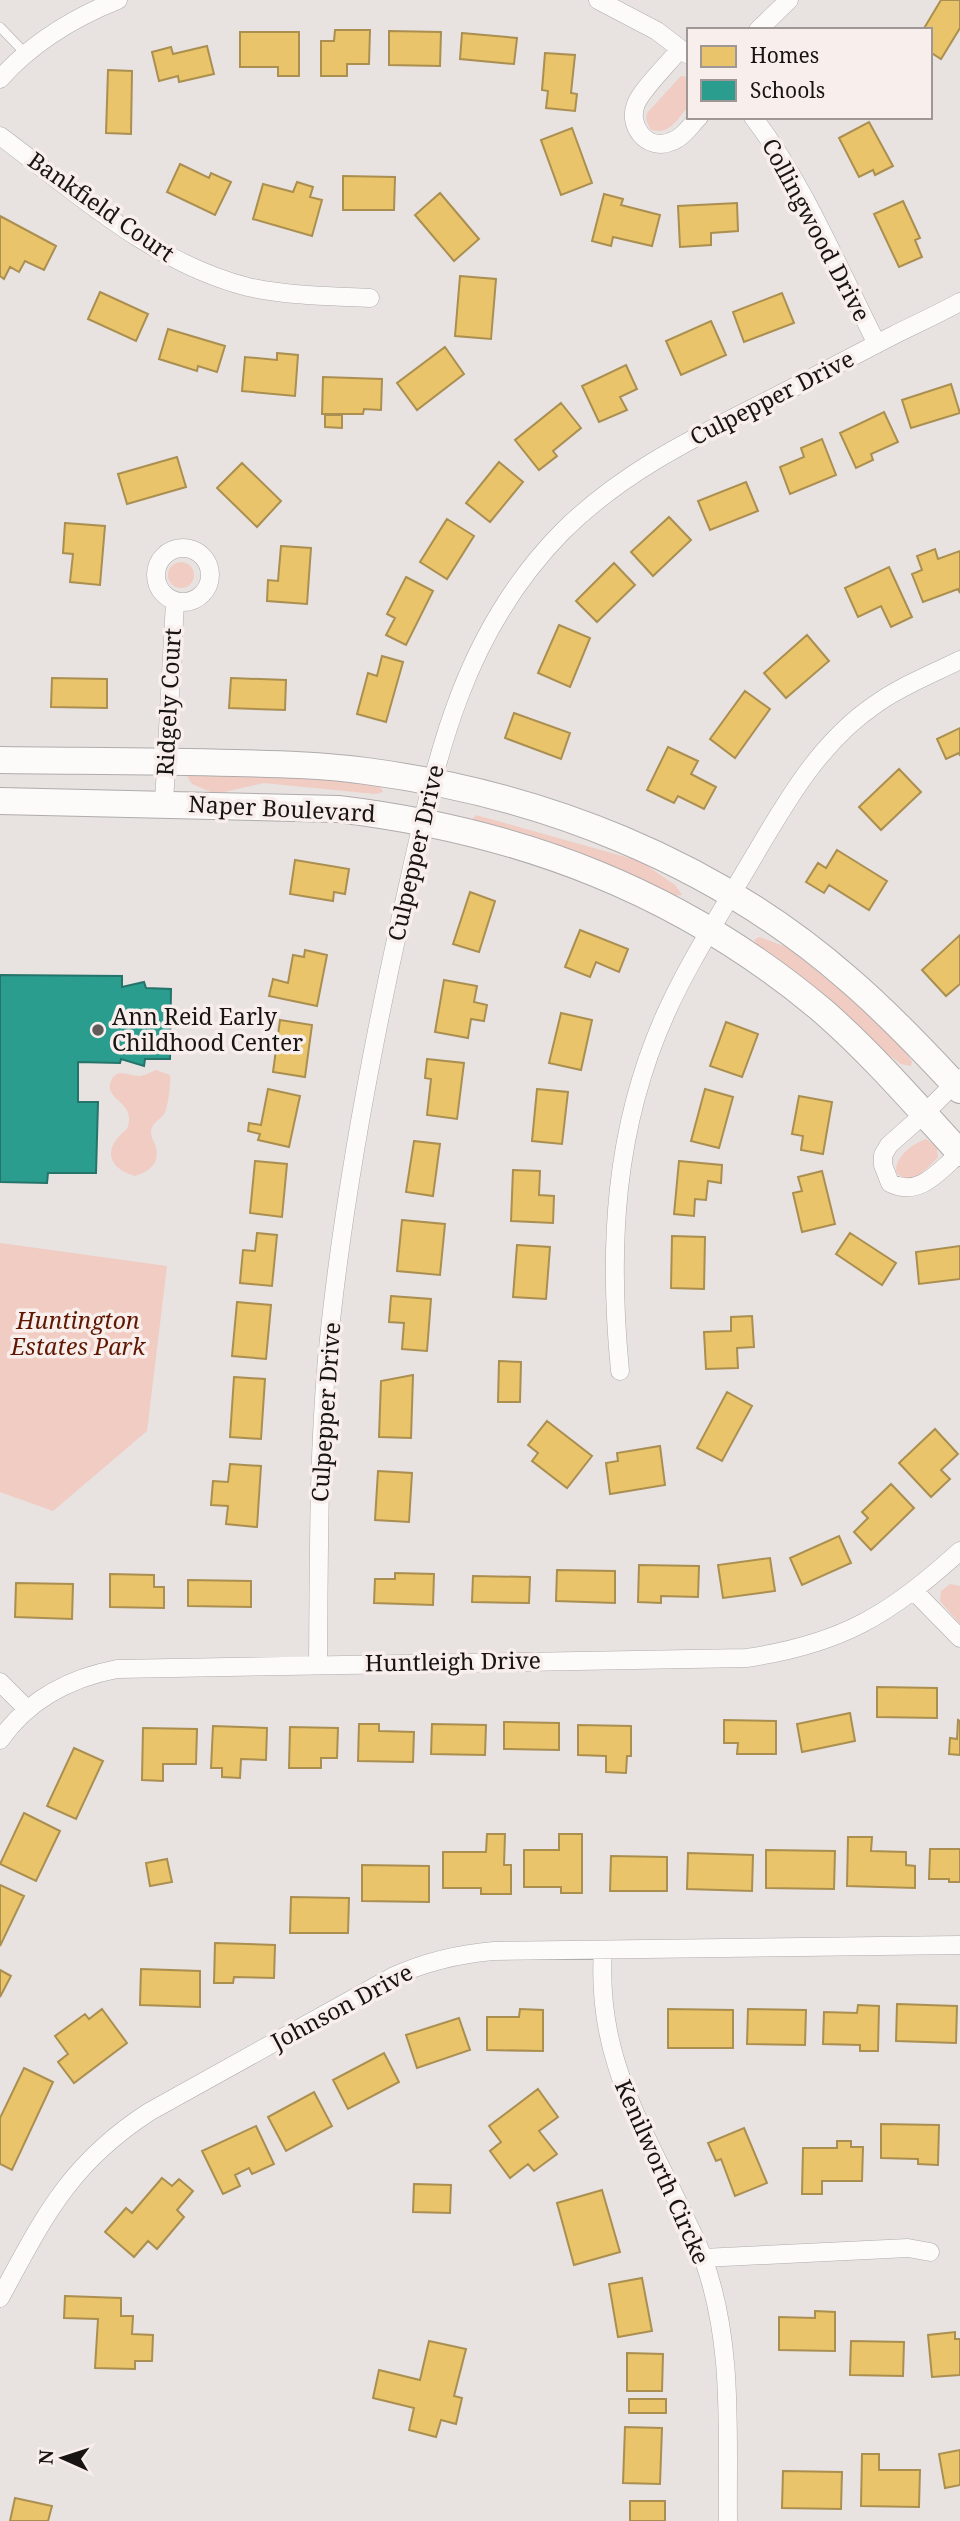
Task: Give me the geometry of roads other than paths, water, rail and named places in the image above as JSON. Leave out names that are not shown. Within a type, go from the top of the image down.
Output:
[{"type":"main road","name":"Naper Boulevard","points":[[0,760],[295,765],[365,771],[431,781],[496,796],[574,820],[707,879],[792,934],[847,977],[958,1084]]},
{"type":"main road","name":"Naper Boulevard","points":[[0,801],[338,809],[423,822],[554,857],[652,897],[711,930],[769,970],[824,1013],[873,1059],[960,1153]]},
{"type":"street","points":[[0,79],[25,53],[76,20],[118,0]]},
{"type":"street","points":[[598,0],[657,31],[684,52],[637,101],[633,114],[635,125],[649,142],[669,143],[681,137],[697,119]]},
{"type":"street","points":[[760,28],[789,0]]},
{"type":"street","name":"Collingwood Drive","points":[[755,119],[771,140],[790,173],[877,344]]},
{"type":"street","name":"Bankfield Court","points":[[0,136],[131,232],[169,257],[205,274],[267,290],[370,298]]},
{"type":"street","name":"Culpepper Drive","points":[[318,1664],[318,1537],[324,1413],[352,1159],[370,1058],[431,781],[461,687],[484,639],[509,598],[534,564],[588,508],[655,459],[960,302]]},
{"type":"street","name":"Ridgely Court","points":[[164,803],[175,602]]},
{"type":"street","points":[[620,1371],[613,1247],[617,1192],[625,1144],[648,1060],[666,1013],[711,930],[804,776],[837,737],[875,704],[960,660]]},
{"type":"street","points":[[958,1084],[889,1145],[883,1155],[884,1174],[890,1183],[910,1189],[921,1186],[960,1153]]},
{"type":"street","name":"Huntleigh Drive","points":[[0,1740],[27,1709],[70,1682],[117,1669],[746,1658],[811,1646],[851,1630],[888,1610],[960,1551]]},
{"type":"street","points":[[914,1591],[960,1638]]},
{"type":"street","points":[[0,1682],[27,1709]]},
{"type":"street","name":"Johnson Drive","points":[[0,2298],[44,2218],[67,2184],[95,2153],[120,2131],[149,2112],[415,1966],[474,1953],[960,1945]]},
{"type":"street","name":"Kenilworth Circke","points":[[603,1950],[601,1982],[606,2029],[617,2070],[704,2258],[721,2322],[725,2349],[728,2521]]},
{"type":"street","points":[[704,2258],[908,2248],[930,2252]]},
{"type":"lane","points":[[0,27],[25,53]]},
{"type":"place","name":"Ann Reid Early Childhood Center","points":[[98,1030]]},
{"type":"park label","name":"Huntington Estates Park","points":[[78,1334]]}]
